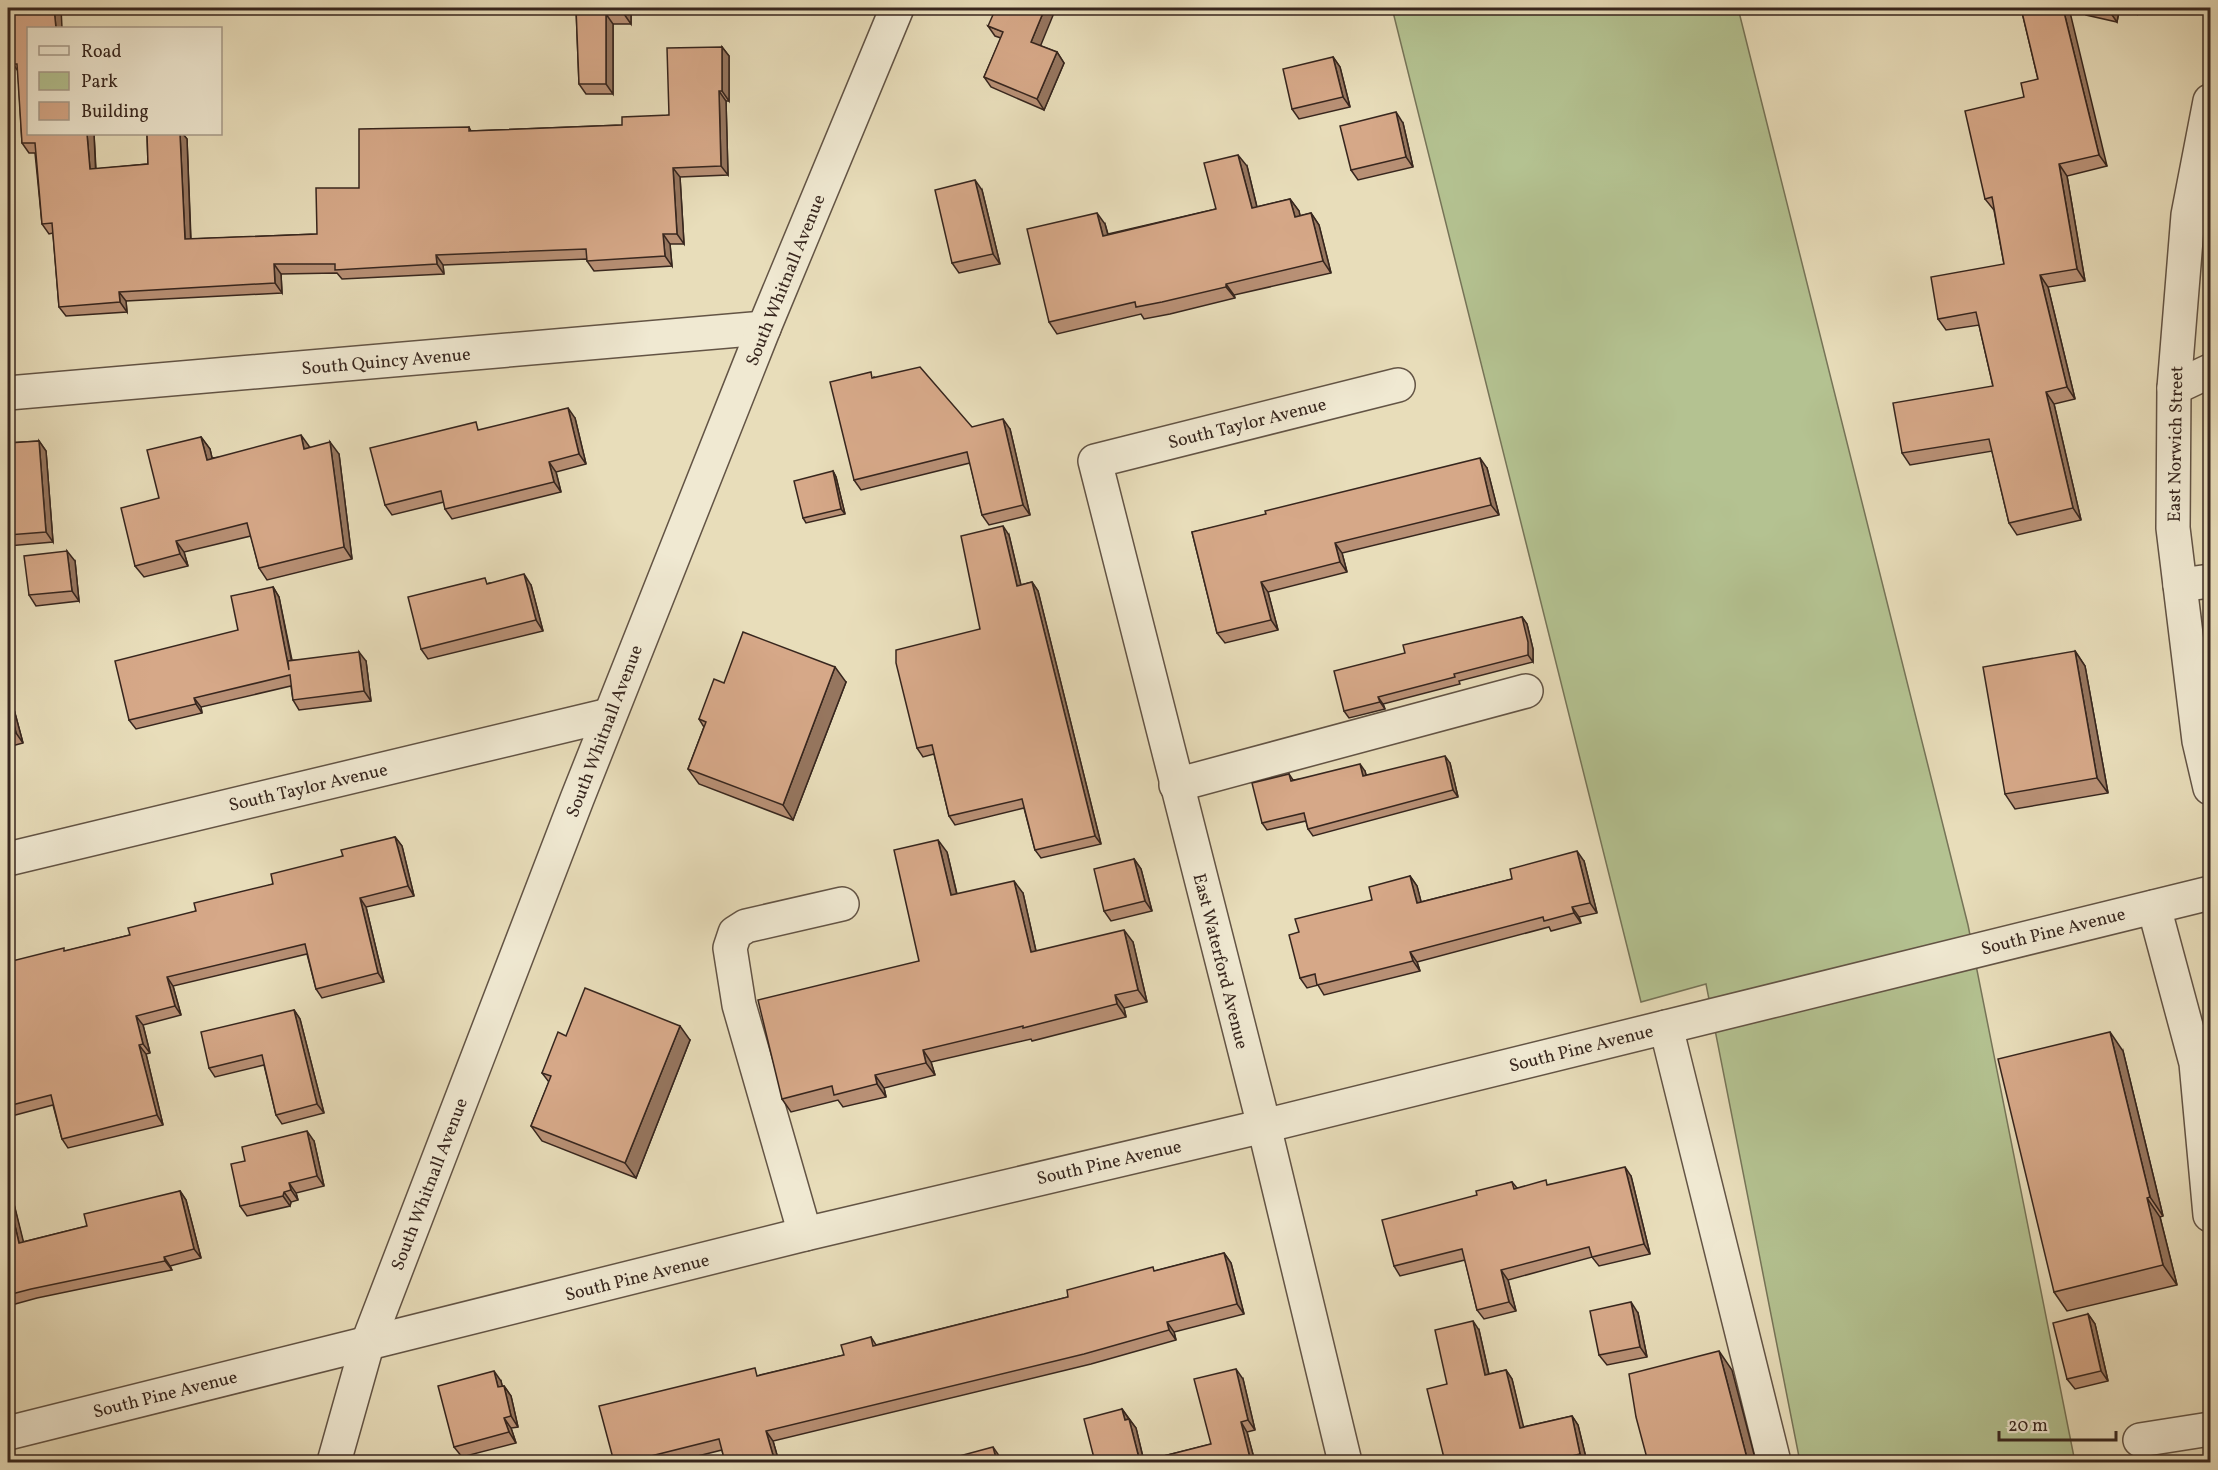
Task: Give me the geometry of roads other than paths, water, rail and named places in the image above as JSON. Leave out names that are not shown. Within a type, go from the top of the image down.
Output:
[{"type":"street","name":"South Whitnall Avenue","points":[[334,1462],[367,1345],[609,715],[764,328],[897,8]]},
{"type":"street","name":"East Norwich Street","points":[[2211,101],[2188,214],[2174,388],[2173,528],[2195,583],[2199,741],[2211,788]]},
{"type":"street","name":"South Quincy Avenue","points":[[8,393],[764,328]]},
{"type":"street","points":[[2174,388],[2211,371]]},
{"type":"street","name":"South Taylor Avenue","points":[[1095,461],[1398,385]]},
{"type":"street","name":"East Waterford Avenue","points":[[1095,461],[1264,1126],[1345,1462]]},
{"type":"street","points":[[1176,785],[1526,691]]},
{"type":"street","name":"South Taylor Avenue","points":[[8,859],[609,715]]},
{"type":"street","name":"South Pine Avenue","points":[[8,1433],[805,1234],[1264,1126],[2211,893]]},
{"type":"street","points":[[805,1234],[746,1034],[730,948],[735,933],[746,926],[842,904]]},
{"type":"street","points":[[2154,907],[2196,1063],[2211,1215]]},
{"type":"street","points":[[1666,1027],[1774,1462]]},
{"type":"street","points":[[2140,1440],[2211,1430]]}]
